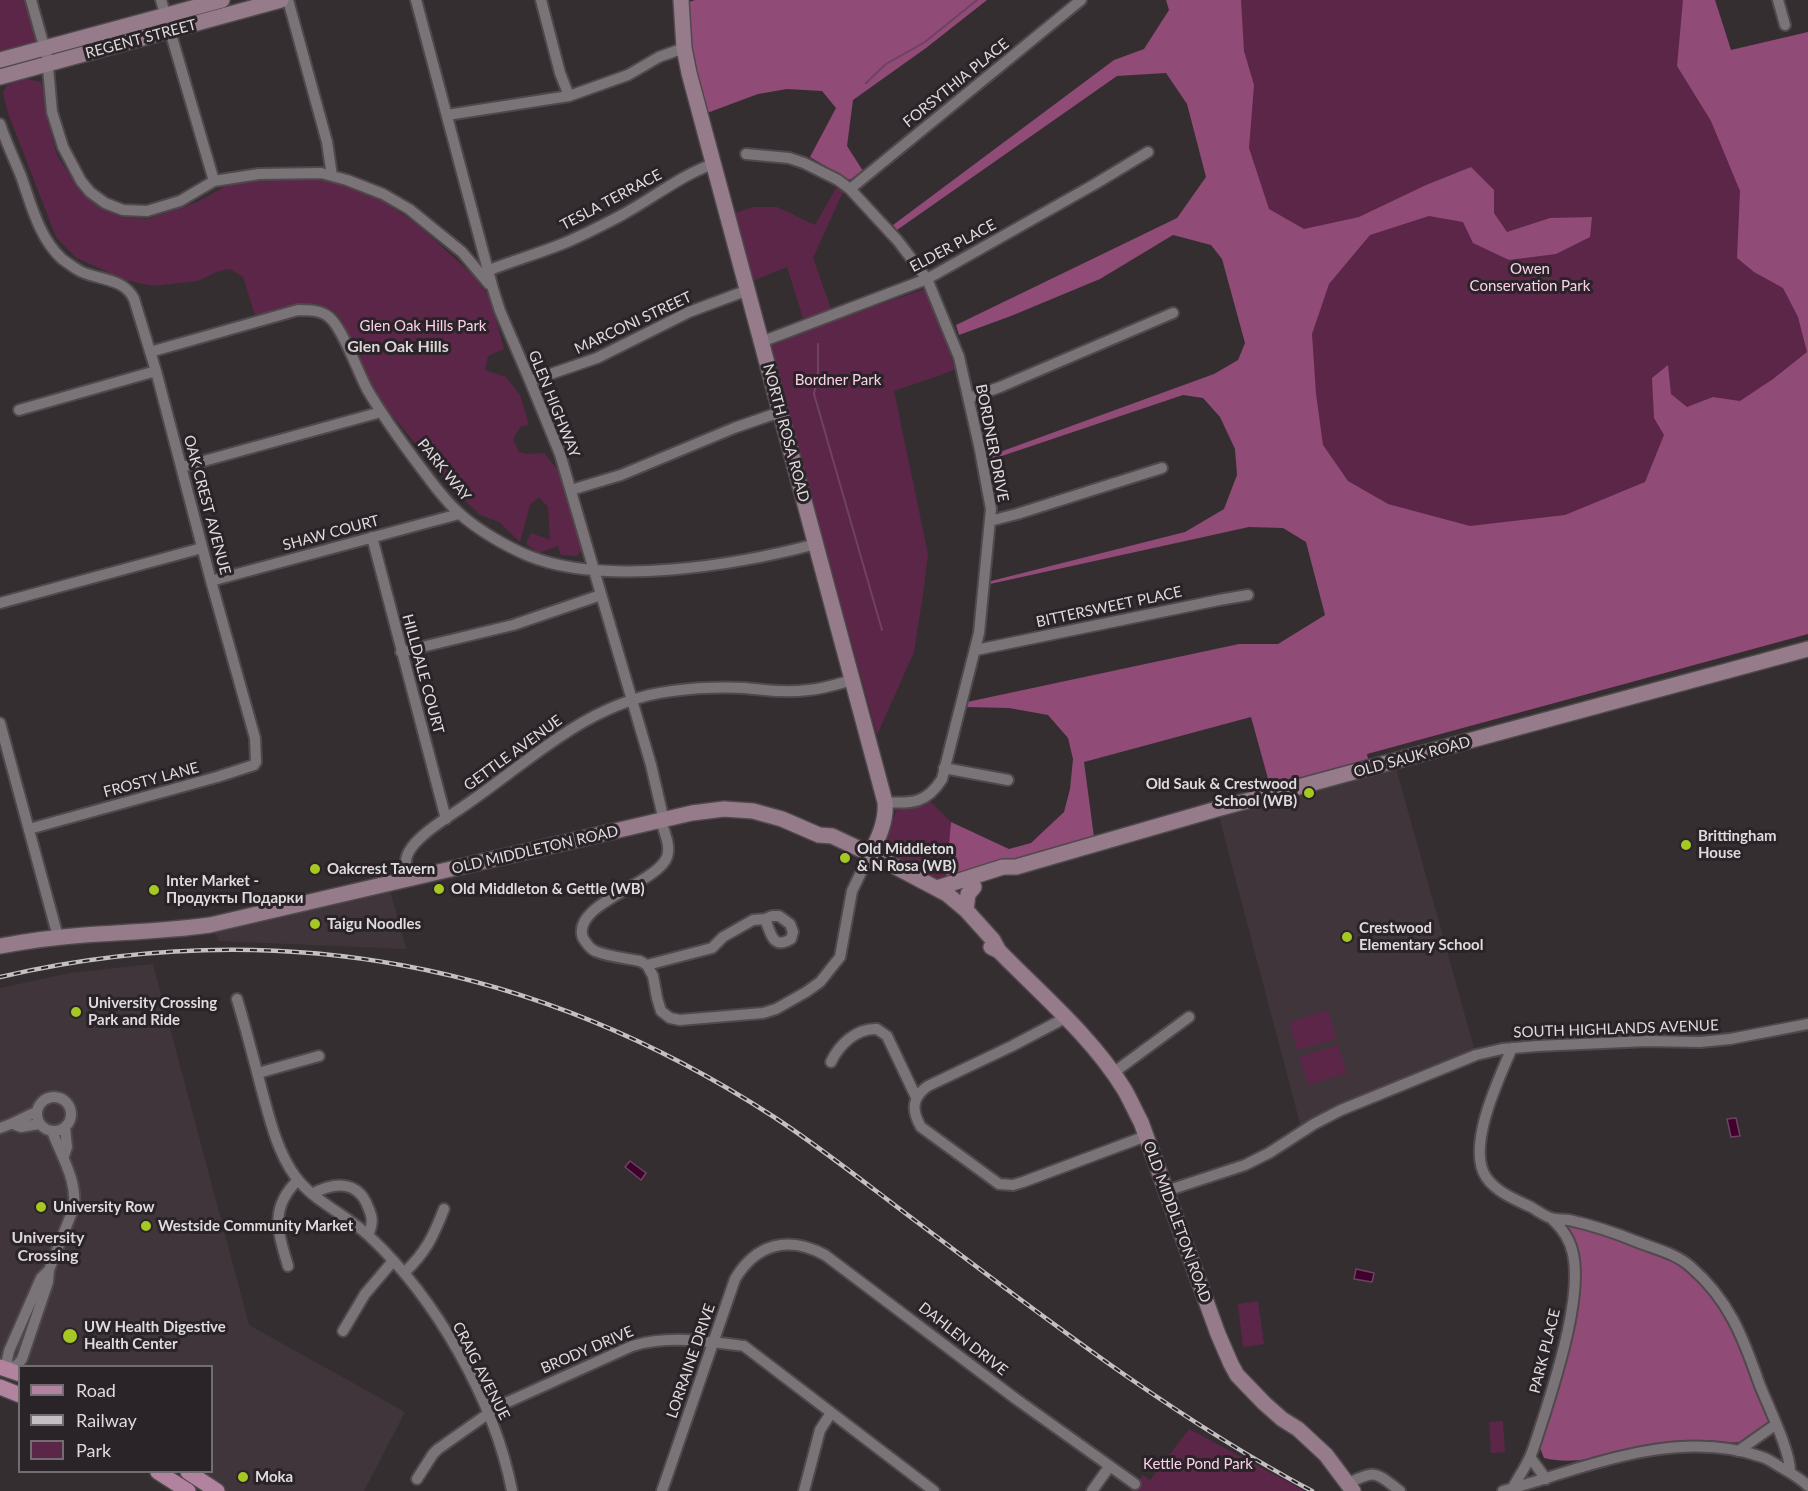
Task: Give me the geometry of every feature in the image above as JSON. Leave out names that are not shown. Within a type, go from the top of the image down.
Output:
[{"type":"main road","points":[[7,1371],[18,1383]]},
{"type":"main road","points":[[0,1387],[18,1394]]},
{"type":"main road","points":[[160,1473],[188,1491]]},
{"type":"main road","points":[[193,1474],[217,1491]]},
{"type":"street","points":[[31,0],[47,57],[52,112],[63,147],[81,181],[90,192],[105,203],[129,211],[157,209],[180,201],[214,181],[284,172],[321,173],[383,194],[409,209],[462,252],[493,289]]},
{"type":"street","points":[[161,0],[214,181]]},
{"type":"street","name":"REGENT STREET","points":[[168,24],[222,0]]},
{"type":"street","name":"REGENT STREET","points":[[0,77],[47,57],[168,24],[281,0]]},
{"type":"street","points":[[288,0],[327,142],[332,176]]},
{"type":"street","name":"GLEN HIGHWAY","points":[[416,0],[493,289],[560,454],[571,490],[651,765],[669,850],[663,864],[592,911],[583,923],[584,939],[593,950],[640,961],[647,965]]},
{"type":"street","points":[[542,0],[560,73],[569,96]]},
{"type":"street","name":"NORTH ROSA ROAD","points":[[681,0],[684,48],[713,164],[885,802],[886,811],[883,823],[868,858]]},
{"type":"street","name":"FORSYTHIA PLACE","points":[[850,189],[1081,0]]},
{"type":"street","points":[[1778,0],[1785,25]]},
{"type":"street","points":[[447,115],[569,96],[628,75],[658,57],[684,48]]},
{"type":"street","name":"REGENT STREET","points":[[0,60],[47,57]]},
{"type":"street","name":"OAK CREST AVENUE","points":[[0,124],[43,234],[50,245],[64,260],[82,272],[120,285],[134,298],[156,371],[255,738]]},
{"type":"street","name":"ELDER PLACE","points":[[761,342],[927,279],[1148,152]]},
{"type":"street","name":"BORDNER DRIVE","points":[[746,154],[789,158],[837,180],[850,189],[898,241],[927,279],[959,357],[969,398],[991,509],[982,611],[976,650],[942,778],[929,795],[916,801],[885,802]]},
{"type":"street","name":"TESLA TERRACE","points":[[488,271],[590,231],[626,213],[677,181],[713,164]]},
{"type":"street","name":"MARCONI STREET","points":[[531,381],[597,358],[689,312],[748,290]]},
{"type":"street","name":"PARK WAY","points":[[150,352],[298,310],[312,310],[330,317],[381,412],[433,483],[459,514],[528,555],[552,563],[594,570],[660,570],[765,555],[816,544]]},
{"type":"street","points":[[969,398],[1173,313]]},
{"type":"street","points":[[19,410],[156,371]]},
{"type":"street","points":[[182,467],[381,412]]},
{"type":"street","points":[[571,490],[621,475],[734,428],[780,412]]},
{"type":"street","points":[[990,521],[1162,468]]},
{"type":"street","name":"SHAW COURT","points":[[211,581],[459,514]]},
{"type":"street","name":"HILLDALE COURT","points":[[372,537],[446,819]]},
{"type":"street","points":[[0,603],[202,548]]},
{"type":"street","name":"BITTERSWEET PLACE","points":[[976,650],[1248,595]]},
{"type":"street","points":[[401,652],[513,624],[601,596]]},
{"type":"street","name":"OLD SAUK ROAD","points":[[940,894],[1003,867],[1016,867],[1207,812],[1808,649]]},
{"type":"street","name":"GETTLE AVENUE","points":[[410,878],[406,859],[408,852],[423,835],[568,729],[632,700],[672,691],[701,689],[744,688],[773,692],[806,691],[852,680]]},
{"type":"street","points":[[0,723],[58,937]]},
{"type":"street","name":"FROSTY LANE","points":[[29,829],[254,765],[255,738]]},
{"type":"street","points":[[944,768],[1008,780]]},
{"type":"street","name":"OLD MIDDLETON ROAD","points":[[0,946],[58,937],[210,925],[708,811],[738,810],[767,814],[819,835],[832,836],[868,858],[940,894],[966,910],[993,940],[999,951],[1083,1036],[1113,1073],[1130,1098],[1146,1136],[1223,1348],[1237,1375],[1264,1403],[1316,1444],[1338,1468],[1351,1487]]},
{"type":"street","points":[[765,919],[753,920],[723,937],[712,948],[647,965],[653,976],[661,1011],[666,1017],[675,1020],[763,1013],[790,1002],[820,982],[840,957],[852,891],[868,858]]},
{"type":"street","name":"OLD SAUK ROAD","points":[[940,894],[974,887],[1016,867]]},
{"type":"street","points":[[966,910],[969,894],[974,887]]},
{"type":"street","name":"OLD MIDDLETON ROAD","points":[[940,894],[988,945],[999,951]]},
{"type":"street","name":"CRAIG AVENUE","points":[[237,999],[276,1140],[298,1180],[312,1194],[368,1235],[393,1260],[425,1300],[464,1364],[488,1413],[499,1440],[512,1491]]},
{"type":"street","points":[[1113,1073],[1189,1017]]},
{"type":"street","points":[[1065,1018],[928,1086],[916,1097],[914,1104],[914,1113],[921,1127],[999,1184],[1006,1185],[1023,1182],[1146,1136]]},
{"type":"street","name":"SOUTH HIGHLANDS AVENUE","points":[[1166,1191],[1245,1165],[1341,1110],[1476,1054],[1512,1048],[1592,1043],[1700,1042],[1730,1039],[1808,1024]]},
{"type":"street","points":[[831,1062],[835,1053],[847,1040],[859,1032],[877,1029],[887,1036],[916,1097]]},
{"type":"street","points":[[1512,1048],[1494,1092],[1481,1136],[1479,1154],[1485,1176],[1513,1199],[1552,1219],[1568,1220],[1617,1234],[1671,1255],[1690,1266],[1722,1299],[1731,1313],[1743,1338],[1788,1456],[1790,1472]]},
{"type":"street","points":[[258,1073],[319,1056]]},
{"type":"street","points":[[64,1156],[67,1147],[65,1128],[72,1115],[69,1106],[63,1098],[53,1096],[40,1103],[36,1112],[39,1124],[52,1131],[65,1128]]},
{"type":"street","points":[[0,1128],[36,1112]]},
{"type":"street","points":[[13,1124],[21,1127],[39,1124]]},
{"type":"street","points":[[7,1371],[12,1345],[74,1207],[73,1187],[64,1156],[52,1131]]},
{"type":"street","points":[[288,1266],[278,1227],[278,1215],[284,1197],[298,1180]]},
{"type":"street","points":[[312,1194],[322,1188],[346,1185],[357,1190],[365,1197],[372,1216],[372,1225],[368,1235]]},
{"type":"street","points":[[404,1274],[423,1254],[444,1209]]},
{"type":"street","name":"PARK PLACE","points":[[1508,1490],[1530,1457],[1567,1334],[1575,1272],[1573,1254],[1565,1234],[1552,1219]]},
{"type":"street","name":"DAHLEN DRIVE","points":[[764,1251],[790,1244],[814,1249],[825,1255],[1016,1399],[1135,1484]]},
{"type":"street","name":"LORRAINE DRIVE","points":[[662,1491],[735,1280],[752,1257],[764,1251]]},
{"type":"street","points":[[343,1331],[365,1294],[393,1260]]},
{"type":"street","name":"BRODY DRIVE","points":[[417,1479],[438,1449],[499,1406],[632,1346],[651,1341],[683,1340],[744,1346],[931,1490]]},
{"type":"street","points":[[804,1491],[820,1430],[831,1413]]},
{"type":"street","points":[[1738,1451],[1775,1425]]},
{"type":"street","points":[[1508,1490],[1603,1461],[1659,1449],[1700,1446],[1721,1447],[1763,1457],[1802,1479],[1808,1486]]},
{"type":"street","points":[[1530,1457],[1546,1479]]},
{"type":"street","points":[[1092,1491],[1109,1467]]},
{"type":"street","points":[[1351,1487],[1368,1474],[1373,1473],[1381,1476],[1400,1491]]},
{"type":"street","points":[[188,1491],[193,1474]]},
{"type":"shaded area","points":[[695,0],[987,0],[926,48],[853,100],[847,146],[865,174],[855,180],[847,179],[810,157],[836,108],[822,91],[787,89],[758,94],[707,113],[691,46],[689,2]]},
{"type":"shaded area","points":[[1166,0],[1241,0],[1244,51],[1254,85],[1249,148],[1269,209],[1304,229],[1359,217],[1426,185],[1471,167],[1494,190],[1494,213],[1507,232],[1550,218],[1592,217],[1590,237],[1556,254],[1509,260],[1473,243],[1463,222],[1429,216],[1370,235],[1329,284],[1312,334],[1316,394],[1323,445],[1348,481],[1388,504],[1470,526],[1565,515],[1645,482],[1664,435],[1654,418],[1652,378],[1668,365],[1671,394],[1687,407],[1713,397],[1740,401],[1807,352],[1798,317],[1783,288],[1754,272],[1737,258],[1740,191],[1711,121],[1677,66],[1683,0],[1715,0],[1731,50],[1808,32],[1808,634],[1367,754],[1368,759],[1270,786],[1251,717],[1084,762],[1094,837],[946,877],[951,822],[1009,849],[1031,843],[1064,812],[1070,789],[1073,759],[1068,738],[1048,715],[1009,708],[966,707],[967,702],[1239,644],[1278,644],[1325,615],[1306,542],[1283,528],[1249,527],[990,584],[991,581],[1185,532],[1224,509],[1237,475],[1235,449],[1220,417],[1203,398],[1183,395],[987,461],[986,457],[1214,374],[1238,360],[1245,343],[1222,259],[1211,245],[1173,235],[1100,279],[1011,316],[959,335],[956,325],[1177,218],[1206,177],[1187,104],[1166,73],[1117,76],[897,230],[893,225],[1114,60],[1144,49],[1169,10]]},
{"type":"shaded area","name":"Crestwood Elementary School","points":[[1394,761],[1476,1055],[1302,1131],[1217,809]]},
{"type":"shaded area","points":[[388,883],[406,949],[219,941],[210,925]]},
{"type":"shaded area","name":"University Crossing","points":[[153,964],[249,1325],[405,1412],[364,1491],[217,1491],[190,1473],[213,1473],[213,1365],[18,1365],[18,1367],[0,1367],[0,988],[70,973]]},
{"type":"shaded area","points":[[1736,1118],[1740,1136],[1731,1137],[1727,1119]]},
{"type":"shaded area","points":[[630,1161],[646,1173],[641,1180],[625,1167]]},
{"type":"shaded area","points":[[1561,1223],[1626,1240],[1689,1269],[1709,1290],[1739,1337],[1769,1425],[1752,1438],[1740,1442],[1694,1440],[1654,1445],[1572,1461],[1544,1458],[1540,1448],[1551,1404],[1578,1260]]},
{"type":"shaded area","points":[[1356,1269],[1374,1273],[1372,1282],[1354,1279]]},
{"type":"green space","points":[[0,0],[31,0],[45,49],[0,60]]},
{"type":"green space","name":"Owen Conservation Park","points":[[1171,0],[1715,0],[1731,50],[1808,32],[1808,634],[1367,754]]},
{"type":"green space","name":"Glen Oak Hills Park","points":[[26,79],[41,82],[45,111],[57,155],[82,194],[120,217],[148,219],[197,202],[233,182],[283,177],[332,181],[373,195],[416,223],[473,275],[490,298],[504,349],[488,356],[485,370],[506,377],[520,395],[529,425],[521,426],[513,439],[519,452],[544,453],[558,470],[582,550],[577,556],[561,555],[558,546],[539,553],[526,544],[531,533],[550,540],[548,507],[539,497],[530,505],[520,542],[499,522],[480,515],[449,485],[379,399],[341,319],[331,309],[304,305],[255,315],[243,277],[230,269],[219,271],[198,281],[153,286],[125,280],[75,257],[56,237],[8,113],[3,93],[7,85]]},
{"type":"green space","name":"Bordner Park","points":[[836,188],[843,192],[813,258],[835,320],[925,289],[941,322],[955,370],[894,391],[928,554],[914,652],[877,735],[770,346],[807,331],[787,267],[753,281],[735,213],[754,207],[777,207],[815,225]]},
{"type":"green space","points":[[930,801],[951,822],[946,877],[937,881],[886,854],[884,847],[896,811]]},
{"type":"green space","points":[[1328,1010],[1336,1039],[1297,1050],[1289,1022]]},
{"type":"green space","points":[[1338,1045],[1347,1073],[1308,1085],[1299,1057]]},
{"type":"green space","points":[[1258,1301],[1264,1344],[1243,1347],[1238,1304]]},
{"type":"green space","points":[[1503,1421],[1505,1452],[1491,1453],[1489,1422]]},
{"type":"green space","name":"Kettle Pond Park","points":[[1189,1429],[1305,1491],[1131,1491],[1143,1475],[1150,1480]]},
{"type":"waterway","points":[[866,83],[886,64],[925,42],[977,0]]},
{"type":"waterway","points":[[818,344],[818,372],[814,394],[882,630]]},
{"type":"railway","points":[[0,977],[103,958],[204,950],[304,953],[402,965],[498,988],[592,1021],[684,1064],[774,1117],[1109,1364],[1209,1431],[1312,1491]]},
{"type":"place","name":"Old Sauk & Crestwood School (WB)","points":[[1309,793]]},
{"type":"place","name":"Brittingham House","points":[[1686,845]]},
{"type":"place","name":"Old Middleton & N Rosa (WB)","points":[[845,858]]},
{"type":"place","name":"Oakcrest Tavern","points":[[315,869]]},
{"type":"place","name":"Old Middleton & Gettle (WB)","points":[[439,889]]},
{"type":"place","name":"Inter Market - Продукты Подарки","points":[[154,890]]},
{"type":"place","name":"Taigu Noodles","points":[[315,924]]},
{"type":"place","name":"Crestwood Elementary School","points":[[1347,937]]},
{"type":"place","name":"University Crossing Park and Ride","points":[[76,1012]]},
{"type":"place","name":"University Row","points":[[41,1207]]},
{"type":"place","name":"Westside Community Market","points":[[146,1226]]},
{"type":"place","name":"UW Health Digestive Health Center","points":[[70,1336]]},
{"type":"place","name":"Moka","points":[[243,1477]]},
{"type":"district","name":"Glen Oak Hills","points":[[398,347]]},
{"type":"district","name":"University Crossing","points":[[48,1247]]}]
